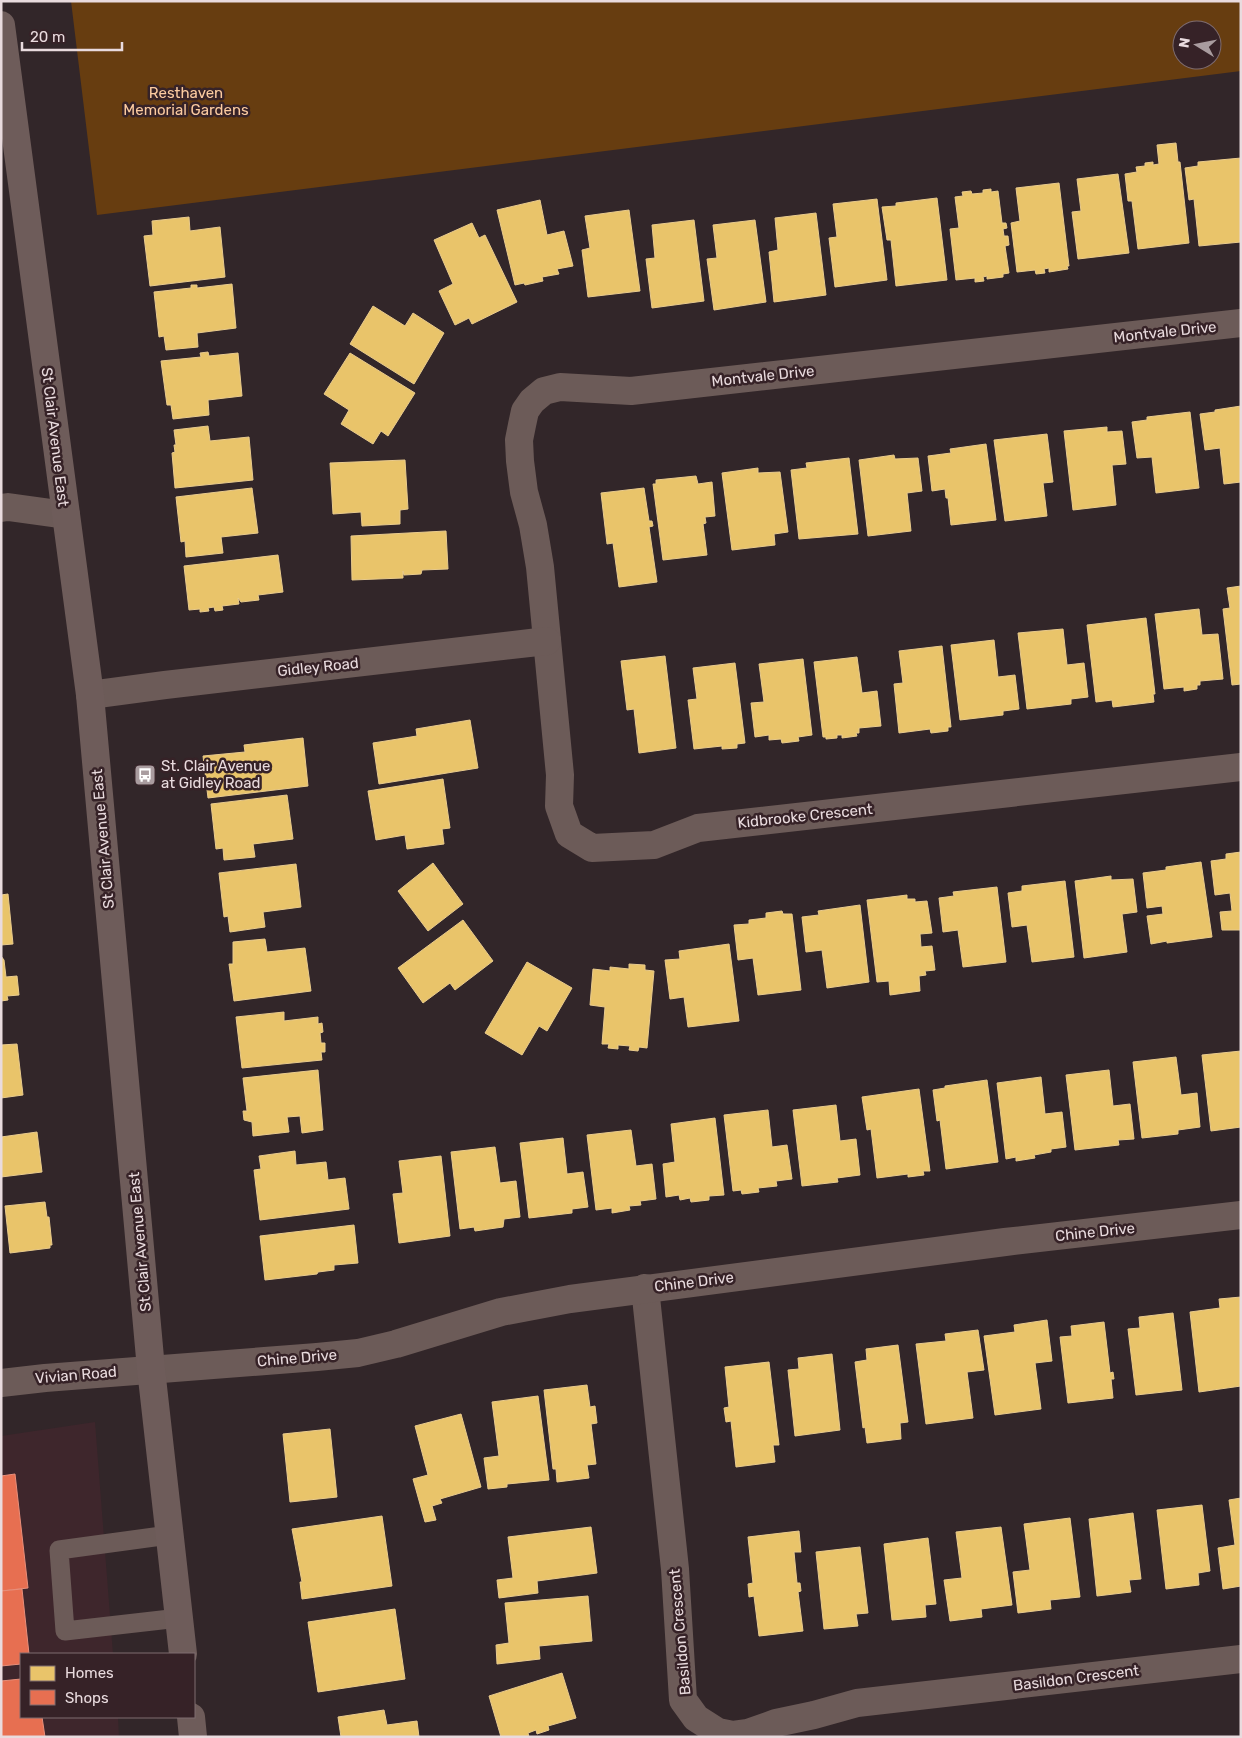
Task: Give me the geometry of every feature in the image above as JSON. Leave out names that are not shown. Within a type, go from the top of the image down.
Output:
[{"type":"main road","name":"St Clair Avenue East","points":[[1,25],[90,695],[151,1369],[183,1653]]},
{"type":"main road","points":[[190,1718],[193,1737]]},
{"type":"street","name":"Montvale Drive","points":[[546,641],[540,567],[533,525],[524,492],[519,440],[525,411],[544,391],[560,387],[631,391],[1241,324]]},
{"type":"street","points":[[1,508],[8,507],[66,516]]},
{"type":"street","name":"Gidley Road","points":[[90,695],[546,641]]},
{"type":"street","name":"Kidbrooke Crescent","points":[[546,641],[560,775],[559,806],[569,834],[592,848],[654,845],[698,828],[1241,767]]},
{"type":"street","name":"Chine Drive","points":[[151,1369],[358,1353],[396,1344],[533,1304],[1005,1242],[1241,1215]]},
{"type":"street","name":"Basildon Crescent","points":[[645,1288],[674,1559],[684,1700],[696,1718],[718,1732],[733,1735],[748,1733],[776,1723],[857,1703],[1241,1659]]},
{"type":"street","name":"Vivian Road","points":[[1,1383],[151,1369]]},
{"type":"lane","points":[[169,1535],[59,1550],[65,1632],[179,1618]]},
{"type":"shaded area","points":[[95,1422],[113,1653],[20,1653],[20,1718],[118,1718],[119,1737],[1,1737],[1,1436]]},
{"type":"green space","name":"Resthaven Memorial Gardens","points":[[71,1],[1241,1],[1241,71],[97,215]]},
{"type":"building: Homes","points":[[1176,143],[1178,162],[1180,162],[1189,243],[1138,249],[1132,201],[1128,201],[1125,174],[1137,172],[1136,167],[1145,166],[1145,163],[1153,162],[1153,165],[1159,164],[1157,145]]},
{"type":"building: Homes","points":[[1241,158],[1241,242],[1199,246],[1194,199],[1189,200],[1185,168],[1198,166],[1198,162]]},
{"type":"building: Homes","points":[[1118,174],[1129,253],[1078,259],[1072,212],[1081,211],[1077,179]]},
{"type":"building: Homes","points":[[1059,183],[1068,269],[1049,272],[1049,268],[1044,269],[1045,273],[1036,274],[1035,270],[1017,272],[1011,223],[1020,221],[1016,188]]},
{"type":"building: Homes","points":[[991,189],[991,192],[998,191],[1002,223],[1006,223],[1007,228],[1003,229],[1004,236],[1008,236],[1009,245],[1005,246],[1009,273],[1003,274],[1003,277],[987,279],[987,276],[983,277],[984,281],[975,282],[975,278],[956,280],[950,229],[959,228],[955,197],[963,196],[962,192],[971,191],[972,194],[983,193],[983,190]]},
{"type":"building: Homes","points":[[937,198],[947,280],[896,286],[891,240],[887,240],[882,207],[896,206],[896,203]]},
{"type":"building: Homes","points":[[877,199],[887,280],[835,287],[829,238],[837,237],[833,204]]},
{"type":"building: Homes","points":[[540,200],[547,235],[564,231],[573,266],[557,269],[559,274],[542,277],[543,281],[515,285],[497,210]]},
{"type":"building: Homes","points":[[629,210],[640,291],[588,297],[582,250],[590,248],[585,216]]},
{"type":"building: Homes","points":[[816,213],[826,295],[774,302],[769,252],[778,250],[775,218]]},
{"type":"building: Homes","points":[[189,217],[190,231],[220,227],[225,277],[150,286],[144,236],[153,235],[152,221]]},
{"type":"building: Homes","points":[[694,220],[704,301],[652,308],[646,259],[655,258],[652,225]]},
{"type":"building: Homes","points":[[755,220],[766,302],[714,310],[707,259],[717,258],[713,225]]},
{"type":"building: Homes","points":[[472,223],[479,238],[485,235],[517,302],[472,324],[469,318],[455,325],[439,291],[453,284],[434,240]]},
{"type":"building: Homes","points":[[232,284],[236,328],[197,333],[198,347],[166,350],[164,336],[159,337],[154,292],[191,288],[191,285],[197,285],[197,288]]},
{"type":"building: Homes","points":[[373,306],[405,326],[413,313],[444,333],[414,384],[350,344]]},
{"type":"building: Homes","points":[[208,352],[209,356],[238,353],[242,396],[208,400],[209,415],[173,419],[171,405],[167,405],[161,361],[201,357],[200,353]]},
{"type":"building: Homes","points":[[350,353],[415,393],[388,436],[381,431],[373,444],[341,424],[349,410],[324,394]]},
{"type":"building: Homes","points":[[1241,406],[1241,482],[1224,484],[1220,448],[1205,450],[1200,414]]},
{"type":"building: Homes","points":[[1190,412],[1199,488],[1156,493],[1152,457],[1137,458],[1132,422],[1147,420],[1147,417]]},
{"type":"building: Homes","points":[[208,426],[210,441],[249,437],[253,480],[175,488],[172,453],[175,452],[174,445],[176,445],[174,430]]},
{"type":"building: Homes","points":[[1107,427],[1107,432],[1122,431],[1126,464],[1112,465],[1116,505],[1073,510],[1064,431]]},
{"type":"building: Homes","points":[[1047,434],[1053,482],[1043,483],[1047,516],[1005,521],[994,440]]},
{"type":"building: Homes","points":[[986,444],[996,520],[951,525],[945,489],[932,491],[928,456],[951,453],[950,449]]},
{"type":"building: Homes","points":[[894,455],[895,459],[918,458],[922,491],[907,493],[911,531],[868,536],[859,460]]},
{"type":"building: Homes","points":[[849,458],[858,534],[799,539],[791,470],[807,468],[806,463]]},
{"type":"building: Homes","points":[[405,460],[408,509],[400,510],[400,524],[362,526],[361,512],[333,514],[330,463]]},
{"type":"building: Homes","points":[[758,468],[758,473],[780,472],[788,532],[774,534],[775,545],[732,550],[722,473]]},
{"type":"building: Homes","points":[[696,476],[698,484],[712,482],[715,516],[705,517],[706,523],[703,524],[707,555],[663,560],[653,484],[656,484],[656,480]]},
{"type":"building: Homes","points":[[252,488],[258,533],[221,537],[223,553],[186,557],[185,541],[181,542],[176,497]]},
{"type":"building: Homes","points":[[644,488],[649,521],[652,521],[653,526],[649,527],[657,582],[619,587],[613,543],[607,544],[601,493]]},
{"type":"building: Homes","points":[[446,531],[448,569],[422,570],[421,574],[404,575],[403,571],[403,578],[352,580],[351,536]]},
{"type":"building: Homes","points":[[278,555],[283,592],[258,595],[259,600],[241,602],[238,598],[239,604],[222,606],[223,610],[215,611],[214,607],[208,608],[209,611],[200,612],[200,609],[189,610],[184,566]]},
{"type":"building: Homes","points":[[1241,586],[1241,684],[1232,685],[1223,609],[1230,608],[1227,588]]},
{"type":"building: Homes","points":[[1199,609],[1202,635],[1218,634],[1223,679],[1200,681],[1197,689],[1184,691],[1184,687],[1164,689],[1155,614]]},
{"type":"building: Homes","points":[[1146,618],[1155,694],[1153,694],[1154,702],[1113,707],[1112,700],[1096,702],[1087,625]]},
{"type":"building: Homes","points":[[1063,629],[1067,665],[1084,663],[1088,697],[1071,699],[1071,704],[1027,709],[1018,633]]},
{"type":"building: Homes","points":[[994,640],[998,677],[1015,675],[1019,709],[1003,711],[1003,715],[960,720],[951,645]]},
{"type":"building: Homes","points":[[942,646],[951,727],[948,727],[948,731],[931,733],[930,729],[899,733],[894,684],[903,683],[899,651]]},
{"type":"building: Homes","points":[[665,656],[676,748],[639,753],[634,709],[627,710],[621,661]]},
{"type":"building: Homes","points":[[857,657],[862,693],[877,691],[881,726],[859,728],[859,733],[856,733],[857,736],[842,738],[842,735],[837,735],[837,738],[826,739],[826,737],[823,737],[814,662]]},
{"type":"building: Homes","points":[[803,659],[812,735],[798,737],[799,741],[782,743],[781,739],[769,740],[769,735],[755,737],[751,703],[764,702],[759,664]]},
{"type":"building: Homes","points":[[735,663],[745,743],[737,744],[737,748],[722,749],[722,746],[694,749],[688,700],[697,699],[693,668]]},
{"type":"building: Homes","points":[[470,720],[478,768],[379,784],[373,743],[417,736],[416,729]]},
{"type":"building: Homes","points":[[303,738],[308,786],[208,798],[203,756],[245,752],[244,745]]},
{"type":"building: Homes","points":[[443,779],[450,828],[442,829],[444,844],[407,849],[405,835],[376,840],[368,791]]},
{"type":"building: Homes","points":[[287,795],[293,839],[253,844],[255,857],[224,860],[223,848],[216,849],[211,804]]},
{"type":"building: Homes","points":[[1241,852],[1241,930],[1222,930],[1220,912],[1232,911],[1230,893],[1215,895],[1211,861],[1226,859],[1226,854]]},
{"type":"building: Homes","points":[[1201,862],[1212,937],[1151,944],[1147,916],[1163,914],[1162,906],[1147,908],[1143,873],[1166,870],[1166,867]]},
{"type":"building: Homes","points":[[433,863],[463,904],[428,931],[398,891]]},
{"type":"building: Homes","points":[[296,864],[301,907],[263,912],[265,927],[230,932],[228,916],[224,917],[219,873]]},
{"type":"building: Homes","points":[[1111,876],[1111,880],[1133,879],[1137,912],[1122,914],[1127,952],[1084,958],[1075,881]]},
{"type":"building: Homes","points":[[1065,881],[1074,957],[1032,962],[1027,925],[1012,927],[1008,893],[1022,891],[1022,886]]},
{"type":"building: Homes","points":[[997,887],[1006,962],[963,967],[958,930],[943,932],[939,898],[954,896],[953,892]]},
{"type":"building: Homes","points":[[8,894],[13,944],[1,945],[1,895]]},
{"type":"building: Homes","points":[[907,895],[907,899],[915,899],[915,902],[927,901],[932,933],[920,934],[921,947],[932,946],[935,970],[925,971],[926,975],[919,976],[920,991],[890,995],[889,981],[877,982],[867,900]]},
{"type":"building: Homes","points":[[860,905],[869,982],[827,988],[822,950],[806,952],[802,917],[819,915],[818,911]]},
{"type":"building: Homes","points":[[782,911],[783,914],[792,914],[801,990],[758,995],[753,958],[738,960],[734,925],[749,924],[749,920],[766,918],[766,913]]},
{"type":"building: Homes","points":[[463,920],[493,961],[455,990],[450,983],[423,1003],[398,968]]},
{"type":"building: Homes","points":[[265,939],[267,952],[305,948],[311,991],[234,1001],[229,964],[233,964],[233,942]]},
{"type":"building: Homes","points":[[729,944],[739,1021],[688,1027],[684,997],[670,999],[665,960],[680,959],[679,951]]},
{"type":"building: Homes","points":[[1,956],[4,960],[6,977],[17,976],[19,995],[7,996],[8,1000],[1,1001]]},
{"type":"building: Homes","points":[[527,962],[572,988],[547,1031],[539,1026],[522,1055],[485,1033]]},
{"type":"building: Homes","points":[[629,964],[645,965],[645,970],[654,971],[647,1048],[639,1047],[638,1051],[629,1050],[630,1046],[618,1045],[618,1049],[608,1048],[609,1044],[602,1044],[605,1007],[590,1005],[593,969],[610,971],[610,967],[629,969]]},
{"type":"building: Homes","points":[[284,1012],[284,1021],[318,1017],[318,1024],[322,1023],[321,1043],[325,1043],[325,1052],[321,1052],[322,1060],[242,1068],[236,1017]]},
{"type":"building: Homes","points":[[17,1044],[23,1095],[1,1098],[1,1045]]},
{"type":"building: Homes","points":[[1241,1051],[1241,1127],[1211,1131],[1202,1055]]},
{"type":"building: Homes","points":[[1176,1057],[1181,1095],[1197,1093],[1200,1127],[1178,1130],[1178,1134],[1142,1138],[1133,1062]]},
{"type":"building: Homes","points":[[318,1070],[323,1130],[302,1133],[300,1116],[287,1117],[289,1132],[253,1136],[252,1122],[244,1120],[243,1111],[247,1111],[243,1078]]},
{"type":"building: Homes","points":[[1109,1070],[1113,1106],[1130,1104],[1134,1139],[1118,1140],[1119,1145],[1075,1150],[1066,1075]]},
{"type":"building: Homes","points":[[1041,1077],[1045,1114],[1062,1112],[1066,1147],[1051,1149],[1051,1152],[1034,1155],[1035,1158],[1016,1161],[1016,1157],[1006,1159],[997,1083]]},
{"type":"building: Homes","points":[[987,1080],[998,1162],[946,1169],[940,1120],[937,1121],[933,1090],[945,1088],[945,1086]]},
{"type":"building: Homes","points":[[919,1089],[930,1171],[923,1171],[924,1175],[908,1177],[908,1174],[877,1178],[871,1129],[867,1130],[862,1097]]},
{"type":"building: Homes","points":[[836,1105],[840,1141],[856,1139],[860,1175],[837,1178],[838,1182],[802,1186],[793,1110]]},
{"type":"building: Homes","points":[[768,1110],[772,1147],[787,1145],[792,1179],[776,1181],[777,1186],[758,1188],[759,1192],[742,1194],[741,1190],[733,1191],[724,1115]]},
{"type":"building: Homes","points":[[715,1118],[724,1195],[709,1196],[709,1200],[691,1202],[690,1198],[680,1200],[679,1195],[666,1197],[663,1164],[675,1162],[671,1124]]},
{"type":"building: Homes","points":[[631,1130],[636,1166],[652,1164],[656,1199],[640,1201],[641,1205],[629,1206],[630,1210],[612,1213],[612,1208],[596,1210],[587,1135]]},
{"type":"building: Homes","points":[[37,1132],[42,1172],[1,1177],[1,1137]]},
{"type":"building: Homes","points":[[563,1138],[567,1174],[583,1172],[588,1207],[572,1209],[572,1213],[529,1218],[520,1143]]},
{"type":"building: Homes","points":[[495,1147],[500,1183],[516,1181],[520,1217],[504,1219],[503,1227],[475,1231],[474,1227],[460,1229],[451,1152]]},
{"type":"building: Homes","points":[[295,1151],[296,1165],[326,1162],[328,1180],[345,1178],[349,1209],[260,1220],[254,1170],[261,1169],[259,1156]]},
{"type":"building: Homes","points":[[441,1156],[450,1236],[399,1243],[393,1194],[403,1193],[399,1161]]},
{"type":"building: Homes","points":[[45,1202],[47,1217],[49,1217],[52,1245],[50,1245],[50,1248],[10,1253],[5,1206]]},
{"type":"building: Homes","points":[[354,1225],[358,1263],[334,1265],[334,1270],[318,1272],[317,1274],[265,1280],[260,1236]]},
{"type":"building: Homes","points":[[1241,1297],[1241,1386],[1199,1392],[1190,1312],[1220,1308],[1219,1299]]},
{"type":"building: Homes","points":[[1173,1313],[1182,1390],[1136,1395],[1128,1329],[1140,1328],[1139,1317]]},
{"type":"building: Homes","points":[[1047,1320],[1052,1361],[1035,1363],[1041,1409],[995,1415],[984,1336],[1015,1332],[1014,1325]]},
{"type":"building: Homes","points":[[1104,1322],[1110,1373],[1113,1372],[1114,1379],[1111,1379],[1113,1398],[1068,1403],[1060,1337],[1072,1336],[1071,1326]]},
{"type":"building: Homes","points":[[978,1330],[984,1370],[967,1372],[973,1418],[926,1424],[916,1344],[946,1341],[945,1334]]},
{"type":"building: Homes","points":[[898,1345],[908,1422],[900,1423],[901,1439],[867,1443],[865,1427],[863,1428],[855,1362],[867,1360],[866,1349]]},
{"type":"building: Homes","points":[[832,1354],[840,1430],[795,1436],[788,1370],[799,1369],[798,1358]]},
{"type":"building: Homes","points":[[769,1362],[779,1445],[773,1445],[775,1462],[736,1467],[731,1421],[726,1422],[724,1408],[729,1407],[725,1367]]},
{"type":"building: Homes","points":[[587,1385],[590,1407],[595,1406],[597,1423],[591,1424],[596,1464],[587,1465],[589,1478],[557,1482],[556,1469],[553,1469],[544,1390]]},
{"type":"building: Homes","points":[[538,1396],[549,1480],[507,1484],[507,1487],[488,1489],[484,1458],[499,1456],[492,1402]]},
{"type":"building: Homes","points":[[461,1414],[481,1487],[440,1499],[442,1503],[432,1506],[436,1520],[425,1522],[413,1479],[428,1475],[415,1426]]},
{"type":"building: Homes","points":[[330,1429],[337,1497],[290,1502],[283,1434]]},
{"type":"building: Homes","points":[[1241,1498],[1241,1586],[1223,1589],[1218,1548],[1235,1545],[1229,1500]]},
{"type":"building: Homes","points":[[1202,1505],[1210,1571],[1198,1573],[1199,1585],[1166,1589],[1157,1510]]},
{"type":"building: Homes","points":[[1133,1513],[1141,1579],[1129,1580],[1131,1592],[1097,1596],[1089,1519]]},
{"type":"building: Homes","points":[[382,1516],[392,1586],[302,1599],[300,1582],[302,1582],[292,1529]]},
{"type":"building: Homes","points":[[1070,1518],[1080,1597],[1050,1600],[1051,1609],[1018,1613],[1013,1572],[1030,1570],[1024,1524]]},
{"type":"building: Homes","points":[[591,1527],[597,1573],[537,1581],[538,1593],[499,1598],[497,1580],[513,1578],[508,1537]]},
{"type":"building: Homes","points":[[1001,1527],[1012,1605],[981,1609],[982,1617],[950,1621],[944,1580],[962,1578],[956,1532]]},
{"type":"building: Homes","points":[[799,1531],[801,1552],[794,1552],[797,1583],[800,1583],[801,1591],[798,1592],[803,1631],[759,1636],[754,1596],[749,1597],[748,1584],[753,1583],[748,1537]]},
{"type":"building: Homes","points":[[928,1538],[936,1604],[925,1605],[926,1617],[892,1620],[884,1544]]},
{"type":"building: Homes","points":[[860,1547],[868,1613],[856,1614],[858,1626],[824,1629],[816,1552]]},
{"type":"building: Homes","points":[[588,1596],[592,1641],[539,1646],[540,1659],[497,1664],[496,1645],[509,1643],[505,1603]]},
{"type":"building: Homes","points":[[395,1609],[405,1679],[318,1692],[308,1622]]},
{"type":"building: Homes","points":[[562,1673],[576,1718],[548,1726],[549,1730],[537,1734],[536,1730],[528,1733],[529,1737],[501,1737],[489,1696]]},
{"type":"building: Homes","points":[[384,1710],[387,1725],[417,1721],[419,1737],[341,1737],[338,1717]]},
{"type":"building: Shops","points":[[15,1474],[28,1588],[1,1591],[1,1476]]},
{"type":"building: Shops","points":[[22,1589],[29,1653],[20,1653],[20,1664],[1,1666],[1,1591]]},
{"type":"building: Shops","points":[[20,1679],[20,1718],[42,1718],[45,1737],[1,1737],[1,1681]]},
{"type":"place","name":"St. Clair Avenue at Gidley Road","points":[[145,775]]}]
